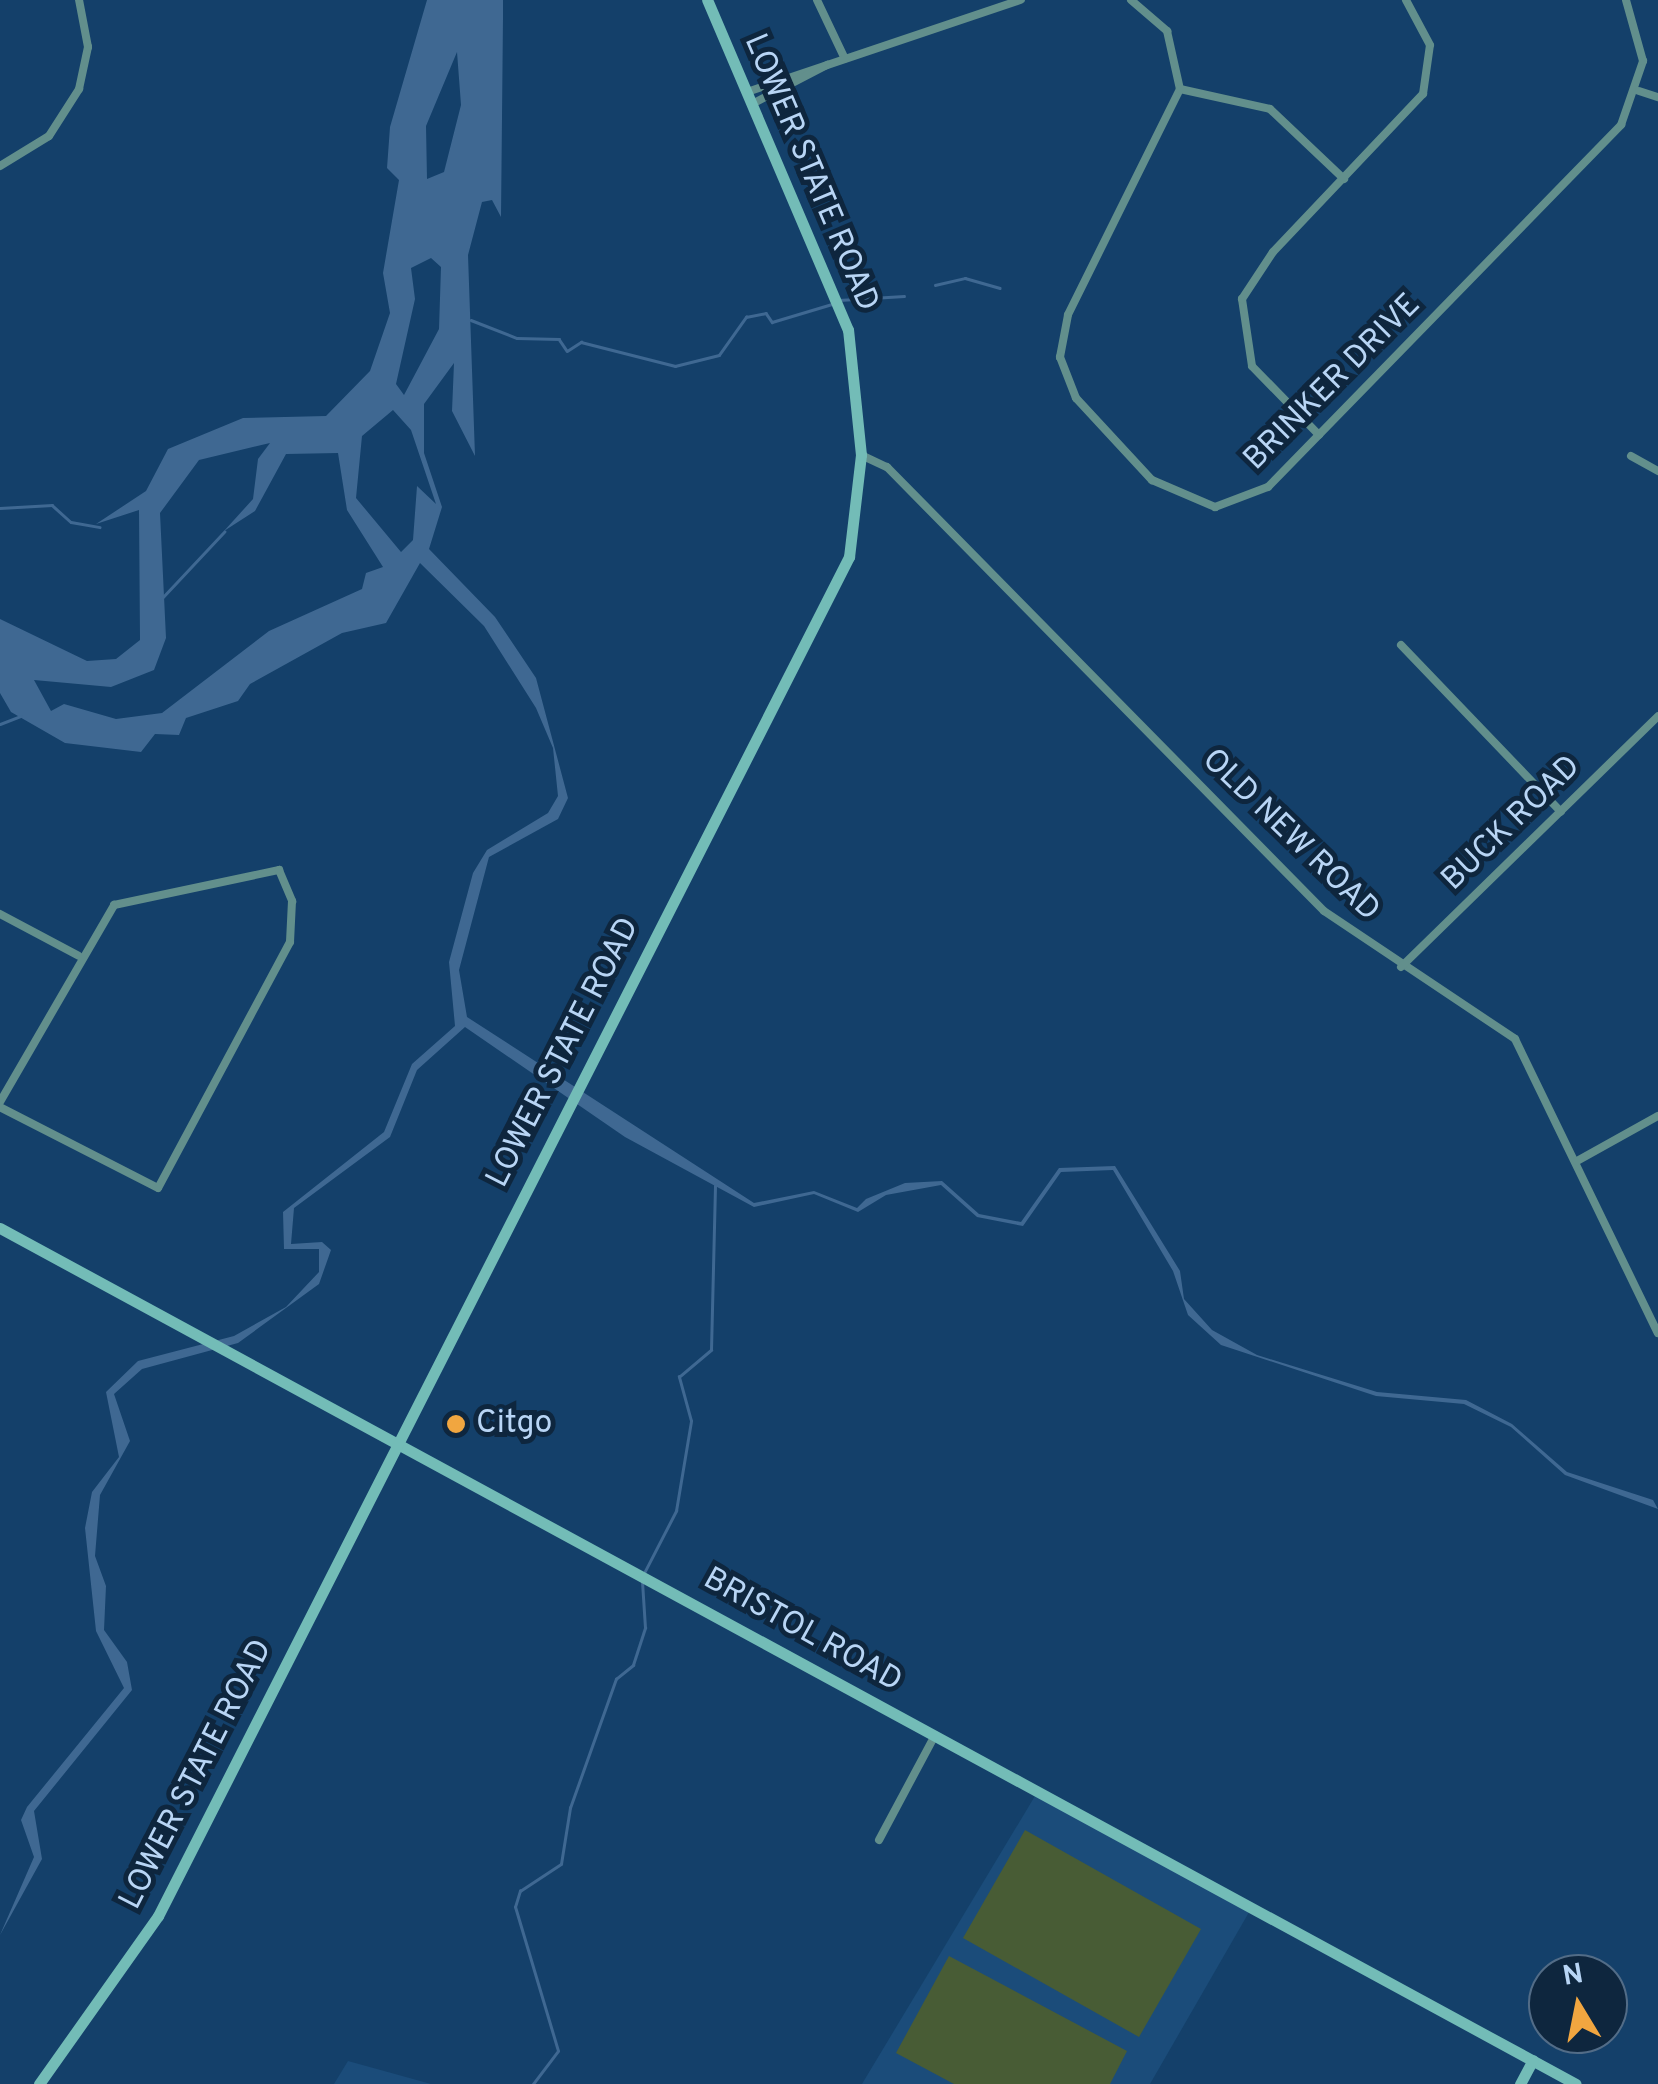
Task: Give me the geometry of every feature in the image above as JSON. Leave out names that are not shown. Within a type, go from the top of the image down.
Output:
[{"type":"main road","name":"LOWER STATE ROAD","points":[[39,2084],[158,1916],[844,568],[860,455],[842,312],[707,0]]},
{"type":"main road","name":"BRISTOL ROAD","points":[[0,1228],[1576,2084]]},
{"type":"main road","points":[[1520,2084],[1533,2060]]},
{"type":"street","points":[[0,166],[49,136],[79,89],[88,47],[79,0]]},
{"type":"street","points":[[817,0],[844,59]]},
{"type":"street","points":[[750,98],[844,59],[1021,0]]},
{"type":"street","points":[[1131,0],[1167,31],[1180,89],[1270,109],[1344,179]]},
{"type":"street","points":[[1319,435],[1252,366],[1239,316],[1256,272],[1410,113],[1429,78],[1427,34],[1406,0]]},
{"type":"street","name":"BRINKER DRIVE","points":[[1180,89],[1065,323],[1068,384],[1161,488],[1203,506],[1258,494],[1621,125],[1639,91],[1643,46],[1626,0]]},
{"type":"street","points":[[1639,91],[1658,97]]},
{"type":"street","name":"OLD NEW ROAD","points":[[860,455],[887,467],[1324,912],[1401,967],[1515,1039],[1658,1333]]},
{"type":"street","points":[[1631,456],[1658,471]]},
{"type":"street","points":[[1401,645],[1561,812]]},
{"type":"street","name":"BUCK ROAD","points":[[1401,967],[1658,716]]},
{"type":"street","points":[[280,870],[285,878],[290,942],[158,1188],[0,1104],[79,956],[114,905],[280,870]]},
{"type":"street","points":[[0,914],[79,956]]},
{"type":"street","points":[[1576,1161],[1658,1116]]},
{"type":"street","points":[[879,1840],[935,1735]]},
{"type":"shaded area","points":[[427,0],[503,0],[501,217],[492,200],[482,202],[468,255],[475,456],[452,411],[454,363],[424,404],[424,453],[442,507],[429,549],[495,617],[536,678],[568,798],[558,819],[489,857],[459,970],[467,1017],[754,1203],[814,1191],[857,1208],[866,1199],[905,1183],[942,1181],[979,1214],[1021,1222],[1059,1168],[1115,1166],[1180,1271],[1184,1299],[1212,1330],[1257,1355],[1377,1392],[1466,1400],[1512,1424],[1567,1472],[1653,1500],[1658,1509],[1565,1475],[1511,1427],[1464,1404],[1376,1396],[1221,1345],[1188,1315],[1173,1271],[1113,1170],[1061,1172],[1023,1226],[977,1217],[941,1185],[886,1195],[858,1212],[814,1194],[754,1207],[625,1137],[465,1027],[417,1070],[390,1137],[294,1208],[291,1244],[322,1242],[331,1250],[319,1284],[238,1343],[142,1369],[114,1394],[130,1441],[100,1495],[95,1556],[106,1586],[104,1630],[127,1662],[132,1690],[34,1811],[42,1859],[0,1935],[34,1857],[21,1820],[27,1807],[124,1688],[96,1631],[85,1528],[92,1492],[119,1457],[106,1392],[138,1361],[234,1336],[286,1307],[319,1272],[319,1249],[284,1249],[283,1212],[384,1132],[412,1064],[455,1026],[449,962],[473,873],[487,850],[548,813],[558,796],[553,748],[536,708],[484,626],[420,563],[386,623],[342,633],[250,684],[238,701],[186,718],[179,735],[155,734],[141,752],[65,743],[11,712],[0,693],[0,619],[87,661],[116,659],[140,640],[139,510],[96,524],[146,491],[168,449],[243,418],[326,416],[370,371],[390,313],[383,273],[399,180],[387,168],[390,127]],"holes":[[[457,52],[461,105],[444,172],[427,179],[426,126]],[[431,258],[441,267],[439,329],[404,395],[396,384],[415,299],[411,268]],[[393,410],[411,430],[436,504],[417,486],[413,540],[401,552],[356,498],[362,436]],[[270,443],[258,459],[253,499],[224,531],[255,511],[286,454],[338,453],[347,510],[383,567],[366,573],[362,589],[269,631],[162,713],[116,719],[64,704],[51,711],[34,680],[111,687],[154,670],[166,638],[160,513],[199,460]]]},
{"type":"shaded area","points":[[1038,1791],[1252,1907],[1150,2084],[862,2084]]},
{"type":"shaded area","points":[[348,2061],[431,2084],[334,2084]]},
{"type":"green space","points":[[1025,1830],[1201,1929],[1139,2037],[963,1938]]},
{"type":"green space","points":[[949,1956],[1127,2051],[1110,2084],[954,2084],[896,2053]]},
{"type":"waterway","points":[[935,285],[965,278],[1000,288]]},
{"type":"waterway","points":[[839,300],[904,296]]},
{"type":"waterway","points":[[471,320],[517,338],[559,339],[567,351],[581,342],[675,366],[719,355],[746,317],[766,313],[772,322],[832,304]]},
{"type":"waterway","points":[[0,508],[52,505],[71,522],[100,527]]},
{"type":"waterway","points":[[162,598],[224,532]]},
{"type":"waterway","points":[[0,724],[21,716]]},
{"type":"waterway","points":[[644,1573],[676,1511],[691,1421],[679,1377],[711,1350],[715,1186]]},
{"type":"waterway","points":[[533,2084],[558,2051],[515,1907],[520,1891],[561,1864],[570,1808],[616,1679],[633,1665],[645,1628],[642,1581]]},
{"type":"place","name":"Citgo","points":[[456,1424]]}]
